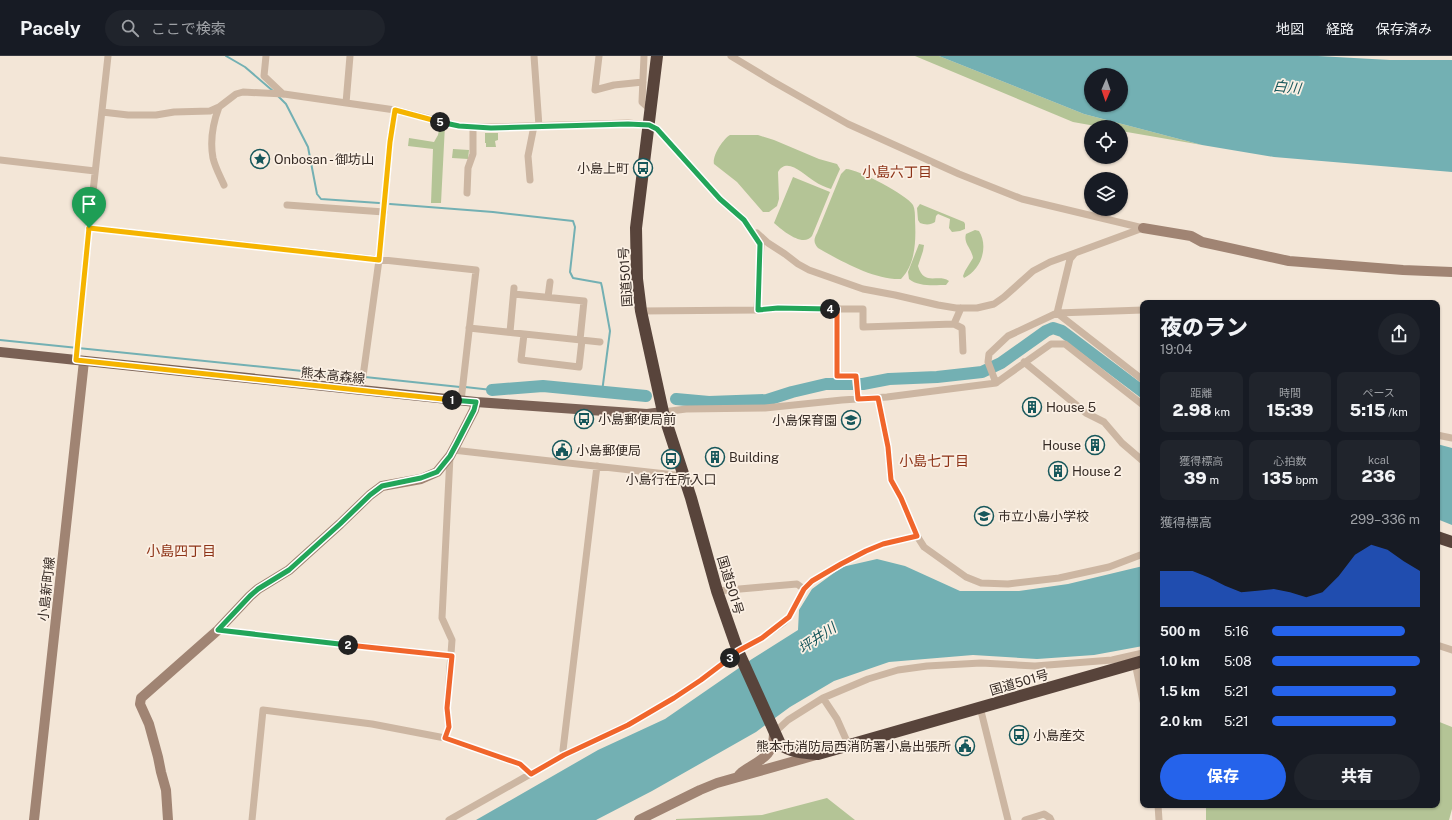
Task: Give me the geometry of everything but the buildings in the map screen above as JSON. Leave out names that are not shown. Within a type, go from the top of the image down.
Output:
[{"type":"highway","name":"国道501号","points":[[657,56],[636,228],[637,279],[641,311],[664,412],[717,591],[739,653],[773,732],[780,744],[783,747],[792,750],[818,754],[1139,662]]},
{"type":"highway","points":[[1440,538],[1452,542]]},
{"type":"main road","name":"熊本高森線","points":[[0,352],[461,401],[647,414],[664,412]]},
{"type":"street","points":[[80,361],[89,228],[108,56]]},
{"type":"street","points":[[266,56],[264,76],[284,94]]},
{"type":"street","points":[[346,103],[350,56]]},
{"type":"street","points":[[530,180],[528,156],[536,126],[534,56]]},
{"type":"street","points":[[599,56],[595,90],[614,85],[644,82]]},
{"type":"street","points":[[644,56],[642,102],[650,109]]},
{"type":"street","points":[[731,56],[848,124],[959,174],[1022,199],[1143,228],[1191,236],[1202,242],[1289,261],[1403,270],[1452,272]]},
{"type":"street","points":[[102,112],[128,115],[210,111],[219,108],[236,94],[243,92],[265,92],[395,110],[459,126],[649,125],[657,129],[697,174],[747,225],[768,243],[798,264],[809,270],[863,289],[895,295],[938,306],[977,308],[994,304],[1004,298],[1033,271],[1050,262],[1143,228]]},
{"type":"street","points":[[219,108],[215,117],[212,147],[213,158],[224,185]]},
{"type":"street","points":[[361,391],[379,260],[390,142],[395,110]]},
{"type":"street","points":[[467,193],[468,168],[472,154],[473,127]]},
{"type":"street","points":[[0,160],[95,171]]},
{"type":"street","points":[[286,205],[384,212]]},
{"type":"street","points":[[747,225],[760,244],[758,310]]},
{"type":"street","points":[[89,228],[476,270],[461,401]]},
{"type":"street","points":[[1057,313],[1070,259],[1075,253]]},
{"type":"street","points":[[548,297],[550,282]]},
{"type":"street","points":[[510,332],[514,291],[584,301],[579,366],[521,360],[524,334]]},
{"type":"street","points":[[641,311],[758,310],[778,308],[863,309],[863,327],[954,324],[962,328],[963,351]]},
{"type":"street","points":[[954,324],[961,308]]},
{"type":"street","points":[[837,309],[837,376],[856,376],[858,399]]},
{"type":"street","points":[[996,383],[988,362],[989,354],[1008,336],[1057,313],[1140,310]]},
{"type":"street","points":[[1057,313],[1140,378]]},
{"type":"street","points":[[469,328],[600,342]]},
{"type":"street","points":[[664,412],[686,409],[765,408],[878,398],[996,383],[1051,344],[1065,344],[1140,403]]},
{"type":"street","name":"小島新町線","points":[[34,820],[73,469],[80,361]]},
{"type":"street","points":[[1024,362],[1086,413],[1104,422],[1122,443],[1140,458]]},
{"type":"street","points":[[878,398],[888,447],[891,480],[901,498],[917,536],[924,548],[966,576],[981,583],[1008,584],[1059,578],[1109,567],[1140,555]]},
{"type":"street","points":[[168,820],[166,790],[149,724],[140,704],[141,698],[218,630],[250,596],[258,589],[289,570],[376,490],[382,486],[421,478],[437,472],[451,453],[474,410],[476,402]]},
{"type":"street","points":[[1440,436],[1452,438]]},
{"type":"street","points":[[451,453],[597,466],[684,476]]},
{"type":"street","points":[[445,738],[449,727],[447,708],[452,640],[442,618],[451,453]]},
{"type":"street","points":[[564,750],[597,466]]},
{"type":"street","points":[[449,820],[564,755],[607,736],[674,698],[762,638],[789,617],[804,589],[812,581],[866,551],[883,544],[917,536]]},
{"type":"street","points":[[717,591],[797,584],[804,589]]},
{"type":"street","points":[[218,630],[452,656]]},
{"type":"street","points":[[1440,646],[1452,649]]},
{"type":"street","points":[[738,777],[742,772],[765,758],[774,743],[773,732],[788,720],[823,698],[868,679],[905,669],[927,666],[981,663],[1034,666],[1112,660],[1140,654]]},
{"type":"street","points":[[823,698],[837,719],[849,746]]},
{"type":"street","points":[[980,708],[1008,820]]},
{"type":"street","points":[[252,820],[263,710],[372,724],[445,738],[520,764],[531,774]]},
{"type":"street","points":[[639,820],[700,790],[738,777],[818,754]]},
{"type":"street","points":[[1158,808],[1159,820]]},
{"type":"street","points":[[1025,820],[1044,814],[1051,820]]},
{"type":"green space","points":[[915,56],[939,56],[1084,114],[1107,120],[1084,120],[1084,124],[1073,122]]},
{"type":"green space","points":[[440,125],[445,125],[441,203],[431,203],[433,149],[408,146],[409,138],[434,142],[438,135]]},
{"type":"green space","points":[[1128,126],[1202,145],[1128,132]]},
{"type":"green space","points":[[485,133],[498,133],[498,140],[495,141],[496,147],[486,147]]},
{"type":"green space","points":[[730,135],[758,135],[774,140],[819,159],[837,164],[840,169],[831,189],[822,186],[796,168],[786,166],[782,168],[778,172],[779,199],[777,206],[769,212],[763,212],[737,182],[714,164],[719,148],[724,140]]},
{"type":"green space","points":[[453,149],[469,150],[468,159],[452,158]]},
{"type":"green space","points":[[846,169],[861,173],[882,183],[902,195],[913,205],[915,212],[914,251],[910,266],[901,279],[880,276],[858,269],[818,248],[815,244],[815,237],[841,174]]},
{"type":"green space","points":[[793,177],[830,192],[812,236],[803,240],[793,237],[774,223]]},
{"type":"green space","points":[[920,204],[964,222],[965,229],[952,232],[949,228],[950,219],[938,214],[935,222],[933,223],[920,223],[918,220],[917,208]]},
{"type":"green space","points":[[975,230],[979,231],[982,237],[982,258],[975,270],[964,278],[963,276],[965,271],[973,258],[965,237],[966,234]]},
{"type":"green space","points":[[919,244],[924,245],[918,266],[921,272],[928,278],[940,278],[949,281],[946,285],[922,284],[913,282],[909,279],[908,272]]},
{"type":"green space","points":[[1440,722],[1452,727],[1452,809],[1449,820],[1206,820],[1206,808],[1440,808]]},
{"type":"green space","points":[[827,798],[855,820],[676,820],[762,815]]},
{"type":"water","name":"白川","points":[[939,56],[1318,56],[1390,60],[1452,60],[1452,172],[1274,157],[1202,145],[1128,126],[1128,120],[1107,120],[1084,114]]},
{"type":"water","points":[[1440,445],[1452,448],[1452,525],[1440,520]]},
{"type":"water","name":"坪井川","points":[[877,559],[905,566],[960,591],[1019,591],[1068,584],[1140,567],[1140,647],[1094,655],[1037,659],[973,655],[889,662],[834,681],[790,707],[756,732],[652,791],[596,820],[476,820],[598,750],[665,719],[752,659],[798,630],[799,610],[812,589],[842,567]]},
{"type":"waterway","points":[[226,56],[245,67],[273,91]]},
{"type":"waterway","points":[[277,95],[286,104],[308,147],[317,194],[321,199],[379,203]]},
{"type":"waterway","points":[[390,204],[493,212],[573,221],[575,227],[570,272],[573,278],[601,283],[610,331],[602,392]]},
{"type":"waterway","points":[[676,399],[709,402],[767,400],[826,384],[863,384],[889,379],[937,377],[982,372],[1001,363],[1046,331],[1053,328],[1062,331],[1140,390]]},
{"type":"waterway","points":[[0,340],[361,377]]},
{"type":"waterway","points":[[365,377],[460,387]]},
{"type":"waterway","points":[[492,390],[543,386],[646,396]]},
{"type":"waterway","points":[[465,387],[492,390]]},
{"type":"place","name":"Onbosan - 御坊山","points":[[260,159]]},
{"type":"place","name":"小島上町","points":[[643,168]]},
{"type":"place","name":"House 5","points":[[1032,407]]},
{"type":"place","name":"小島郵便局前","points":[[584,419]]},
{"type":"place","name":"小島保育園","points":[[851,420]]},
{"type":"place","name":"House","points":[[1095,445]]},
{"type":"place","name":"小島郵便局","points":[[562,450]]},
{"type":"place","name":"Building","points":[[715,457]]},
{"type":"place","name":"小島行在所入口","points":[[671,459]]},
{"type":"place","name":"House 2","points":[[1058,471]]},
{"type":"place","name":"市立小島小学校","points":[[984,516]]},
{"type":"place","name":"小島産交","points":[[1019,735]]},
{"type":"place","name":"熊本市消防局西消防署小島出張所","points":[[965,746]]},
{"type":"district","name":"小島六丁目","points":[[897,172]]},
{"type":"district","name":"小島七丁目","points":[[934,461]]},
{"type":"district","name":"小島四丁目","points":[[181,551]]},
{"type":"route","points":[[395,110],[459,126],[491,128],[628,124],[649,125],[657,129],[720,199],[744,220],[760,244],[758,310],[778,308],[837,309],[837,376],[856,376],[858,399],[878,398],[888,447],[891,480],[901,498],[917,536],[883,544],[866,551],[812,581],[804,589],[789,617],[783,623],[762,638],[738,651],[701,680],[628,725],[564,755],[531,774],[520,764],[445,738],[449,727],[447,708],[452,656],[218,630],[250,596],[258,589],[289,570],[363,501],[382,486],[421,478],[437,472],[450,456],[474,410],[476,402],[76,360],[89,228],[379,260],[390,142],[395,110]]}]
